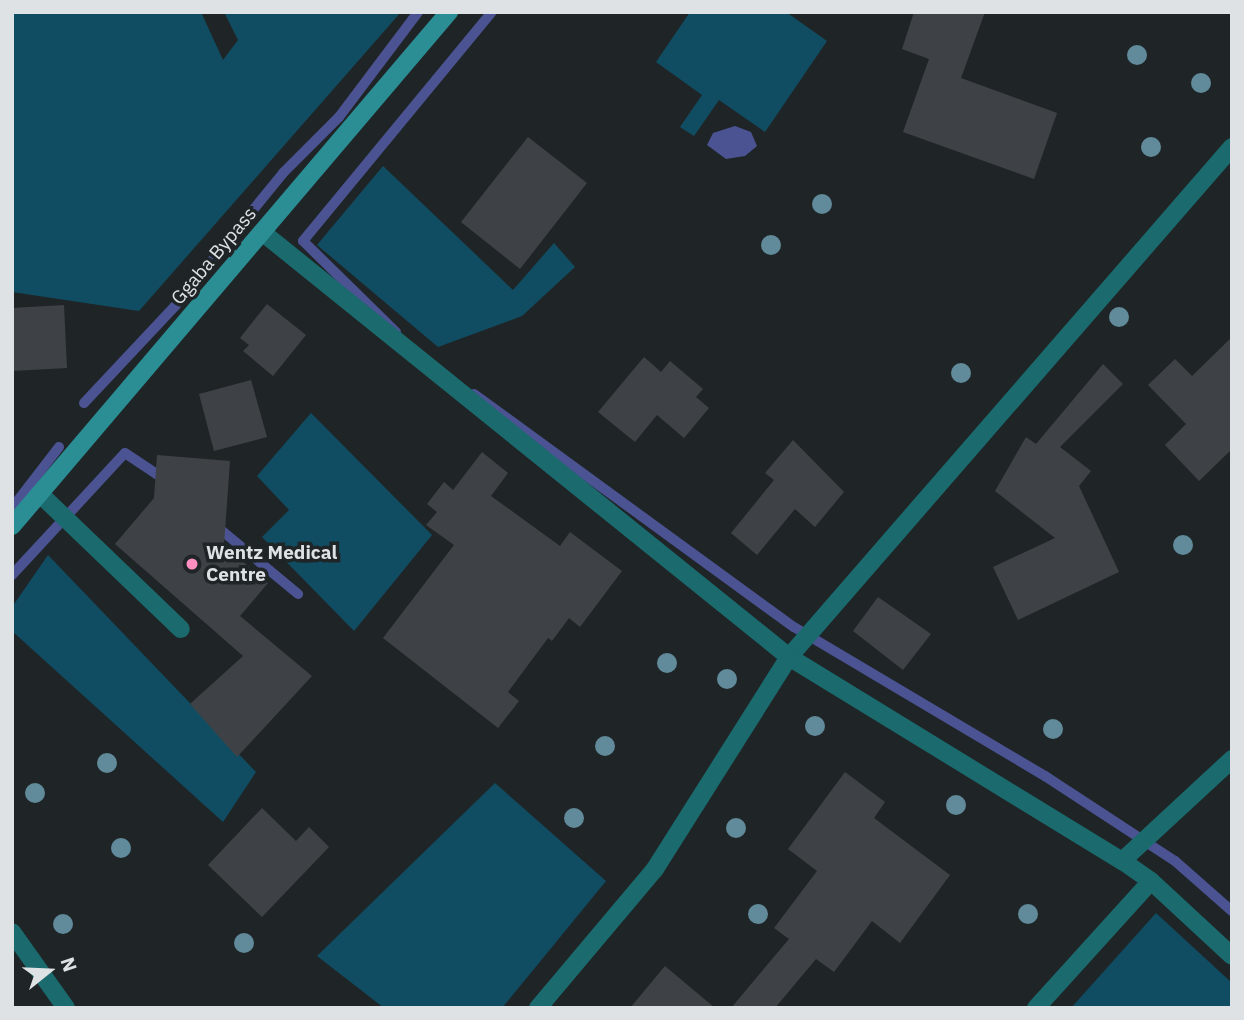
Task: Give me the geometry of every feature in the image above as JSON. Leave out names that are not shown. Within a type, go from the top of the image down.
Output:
[{"type":"street","name":"Ggaba Bypass","points":[[12,526],[449,12]]},
{"type":"street","points":[[538,1008],[654,869],[789,657],[1232,147]]},
{"type":"street","points":[[262,232],[789,657],[1122,861],[1151,881],[1232,956]]},
{"type":"street","points":[[40,494],[181,629]]},
{"type":"street","points":[[1122,861],[1232,759]]},
{"type":"street","points":[[1036,1008],[1151,881]]},
{"type":"street","points":[[12,932],[66,1008]]},
{"type":"shaded area","points":[[12,12],[201,12],[223,60],[238,40],[224,12],[401,12],[139,311],[12,292]]},
{"type":"shaded area","points":[[690,12],[786,12],[827,41],[765,132],[719,100],[694,136],[680,127],[702,95],[656,62]]},
{"type":"shaded area","points":[[383,166],[513,290],[554,243],[575,267],[522,316],[438,347],[317,245]]},
{"type":"shaded area","points":[[311,413],[432,535],[354,631],[262,537],[289,510],[257,476]]},
{"type":"shaded area","points":[[48,555],[256,772],[223,822],[12,631],[12,607]]},
{"type":"shaded area","points":[[495,783],[606,881],[502,1008],[384,1008],[317,956]]},
{"type":"shaded area","points":[[1156,913],[1232,983],[1232,1008],[1071,1008]]},
{"type":"water","points":[[735,126],[751,132],[757,146],[745,156],[726,159],[707,145],[713,133]]},
{"type":"building","points":[[914,12],[985,12],[961,78],[1057,113],[1034,179],[903,132],[929,59],[902,49]]},
{"type":"building","points":[[528,137],[587,183],[520,269],[461,222]]},
{"type":"building","points":[[267,304],[306,335],[273,376],[243,351],[249,345],[240,338]]},
{"type":"building","points":[[64,305],[67,368],[12,371],[12,308]]},
{"type":"building","points":[[1232,337],[1232,449],[1199,481],[1165,445],[1186,424],[1148,385],[1175,359],[1192,376]]},
{"type":"building","points":[[644,357],[661,372],[670,361],[703,389],[696,397],[709,408],[684,438],[657,415],[635,442],[598,412]]},
{"type":"building","points":[[1103,364],[1123,384],[1060,447],[1091,471],[1079,486],[1119,572],[1018,620],[993,567],[1055,538],[995,491],[1026,437],[1036,444]]},
{"type":"building","points":[[251,380],[267,437],[214,451],[199,394]]},
{"type":"building","points":[[793,440],[844,492],[815,527],[795,509],[757,555],[731,533],[774,480],[765,473]]},
{"type":"building","points":[[482,452],[508,473],[491,496],[560,546],[570,532],[622,571],[580,627],[569,618],[552,641],[548,638],[508,692],[519,701],[498,728],[383,638],[454,545],[426,525],[437,512],[427,504],[444,482],[453,490]]},
{"type":"building","points":[[157,455],[230,461],[224,545],[268,583],[240,616],[312,676],[237,757],[190,704],[243,656],[115,544],[154,498]]},
{"type":"building","points":[[878,597],[931,634],[903,670],[853,631]]},
{"type":"building","points":[[845,772],[885,802],[874,818],[950,875],[900,943],[872,921],[834,972],[816,959],[775,1008],[731,1008],[789,939],[774,928],[817,871],[788,849]]},
{"type":"building","points":[[262,808],[296,841],[309,827],[329,847],[262,917],[208,865]]},
{"type":"building","points":[[665,966],[715,1008],[630,1008]]},
{"type":"waterway","points":[[84,403],[175,306],[283,173],[339,117],[418,12]]},
{"type":"waterway","points":[[396,332],[303,241],[492,12]]},
{"type":"waterway","points":[[474,394],[794,627],[1045,776],[1175,861],[1232,911]]},
{"type":"waterway","points":[[12,508],[59,447]]},
{"type":"waterway","points":[[12,575],[125,453],[167,481]]},
{"type":"waterway","points":[[215,525],[298,594]]},
{"type":"place","name":"Wentz Medical Centre","points":[[192,564]]}]
